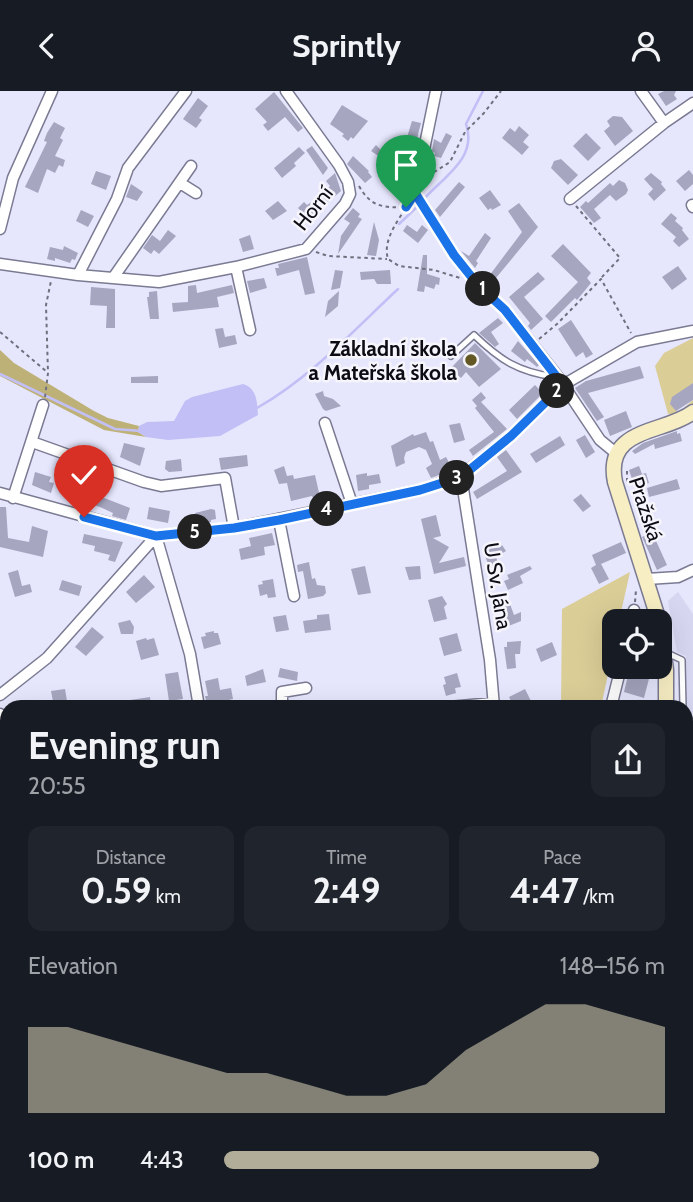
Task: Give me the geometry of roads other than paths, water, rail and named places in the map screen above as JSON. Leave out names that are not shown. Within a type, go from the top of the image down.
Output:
[{"type":"main road","name":"Pražská","points":[[655,609],[614,482],[613,465],[623,445],[635,436],[680,420],[693,412]]},
{"type":"main road","name":"Pražská","points":[[665,679],[666,700]]},
{"type":"street","points":[[0,229],[13,179],[52,91]]},
{"type":"street","points":[[78,275],[117,199],[128,168],[186,91]]},
{"type":"street","points":[[436,91],[417,192],[426,212],[454,255],[478,285],[505,310],[533,344],[600,440],[617,454]]},
{"type":"street","points":[[641,91],[664,123]]},
{"type":"street","name":"Horní","points":[[0,264],[78,275],[159,282],[236,267],[306,249],[345,204],[350,194],[348,182],[339,165],[289,92]]},
{"type":"street","points":[[570,199],[693,103]]},
{"type":"street","points":[[113,278],[191,166]]},
{"type":"street","points":[[180,183],[196,193]]},
{"type":"street","points":[[236,267],[250,330]]},
{"type":"street","points":[[0,493],[156,536],[234,528],[420,490],[461,477],[511,436],[561,381],[636,342],[693,331]]},
{"type":"street","points":[[13,498],[43,405]]},
{"type":"street","points":[[325,423],[352,504]]},
{"type":"street","points":[[32,442],[161,486],[225,478],[234,528]]},
{"type":"street","name":"U Sv. Jána","points":[[461,477],[490,660],[494,700]]},
{"type":"street","points":[[279,520],[294,596]]},
{"type":"street","points":[[0,695],[47,658],[156,536]]},
{"type":"street","points":[[156,536],[190,654],[198,700]]},
{"type":"street","points":[[647,579],[678,577],[693,570]]},
{"type":"street","points":[[613,700],[618,679]]},
{"type":"street","points":[[282,700],[282,692],[306,688]]},
{"type":"lane","points":[[451,356],[474,335],[501,360],[561,381]]},
{"type":"lane","points":[[672,656],[681,660],[683,700]]},
{"type":"water","points":[[243,384],[254,392],[258,415],[220,436],[168,440],[146,437],[138,432],[139,426],[147,422],[174,421],[185,401],[192,397]]},
{"type":"waterway","points":[[423,200],[463,157],[467,147],[466,124],[483,91]]},
{"type":"waterway","points":[[399,224],[419,205]]},
{"type":"waterway","points":[[257,408],[313,368],[398,289]]},
{"type":"waterway","points":[[0,374],[115,429],[141,431]]},
{"type":"place","name":"Základní škola a Mateřská škola","points":[[471,360]]}]
